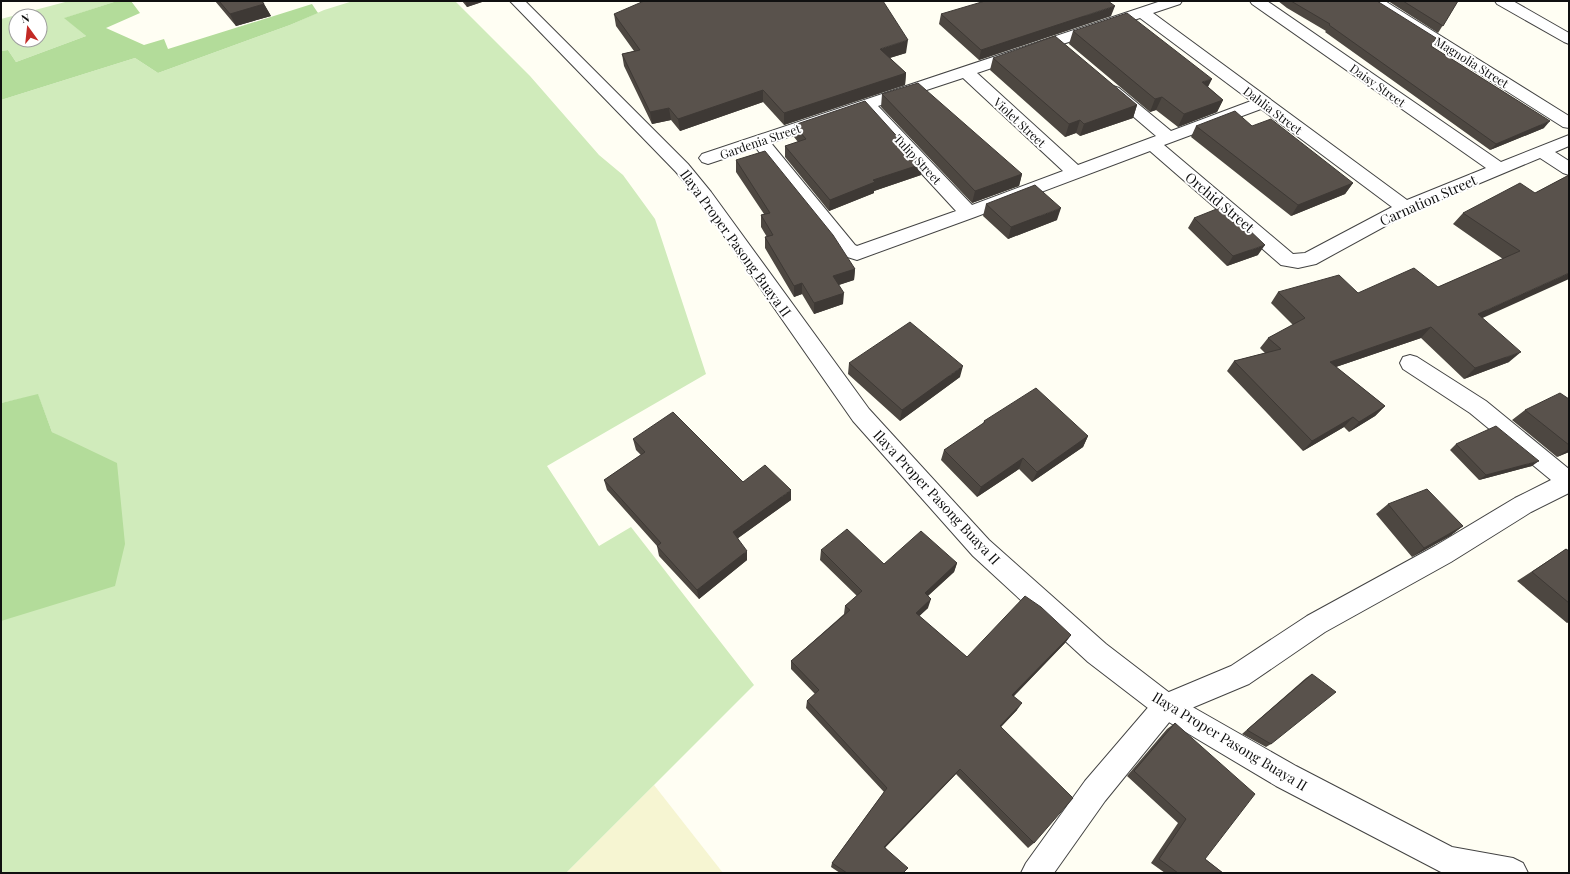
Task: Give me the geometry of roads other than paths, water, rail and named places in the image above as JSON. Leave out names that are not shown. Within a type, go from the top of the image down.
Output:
[{"type":"street","name":"Ilaya Proper Pasong Buaya II","points":[[517,1],[682,168],[705,196],[861,415],[981,548],[1097,653],[1166,706],[1286,776],[1449,861],[1513,873]]},
{"type":"street","name":"Gardenia Street","points":[[708,158],[965,71],[1060,46],[1142,12],[1175,1]]},
{"type":"street","name":"Daisy Street","points":[[1257,1],[1499,169]]},
{"type":"street","name":"Magnolia Street","points":[[1375,1],[1569,123]]},
{"type":"street","points":[[1502,1],[1569,39]]},
{"type":"street","name":"Dahlia Street","points":[[1142,12],[1405,208]]},
{"type":"street","name":"Violet Street","points":[[965,71],[1076,173]]},
{"type":"street","points":[[1102,82],[1169,138]]},
{"type":"street","points":[[760,141],[848,250],[857,253],[870,250],[969,214],[1264,102]]},
{"type":"street","name":"Tulip Street","points":[[867,104],[969,214]]},
{"type":"street","name":"Carnation Street","points":[[1288,260],[1298,261],[1309,259],[1405,208],[1569,140]]},
{"type":"street","name":"Orchid Street","points":[[1152,144],[1288,260]]},
{"type":"street","points":[[1541,151],[1569,169]]},
{"type":"street","points":[[1036,873],[1095,790],[1166,706],[1240,675],[1316,624],[1443,554],[1523,506],[1569,482],[1478,407],[1410,363]]}]
